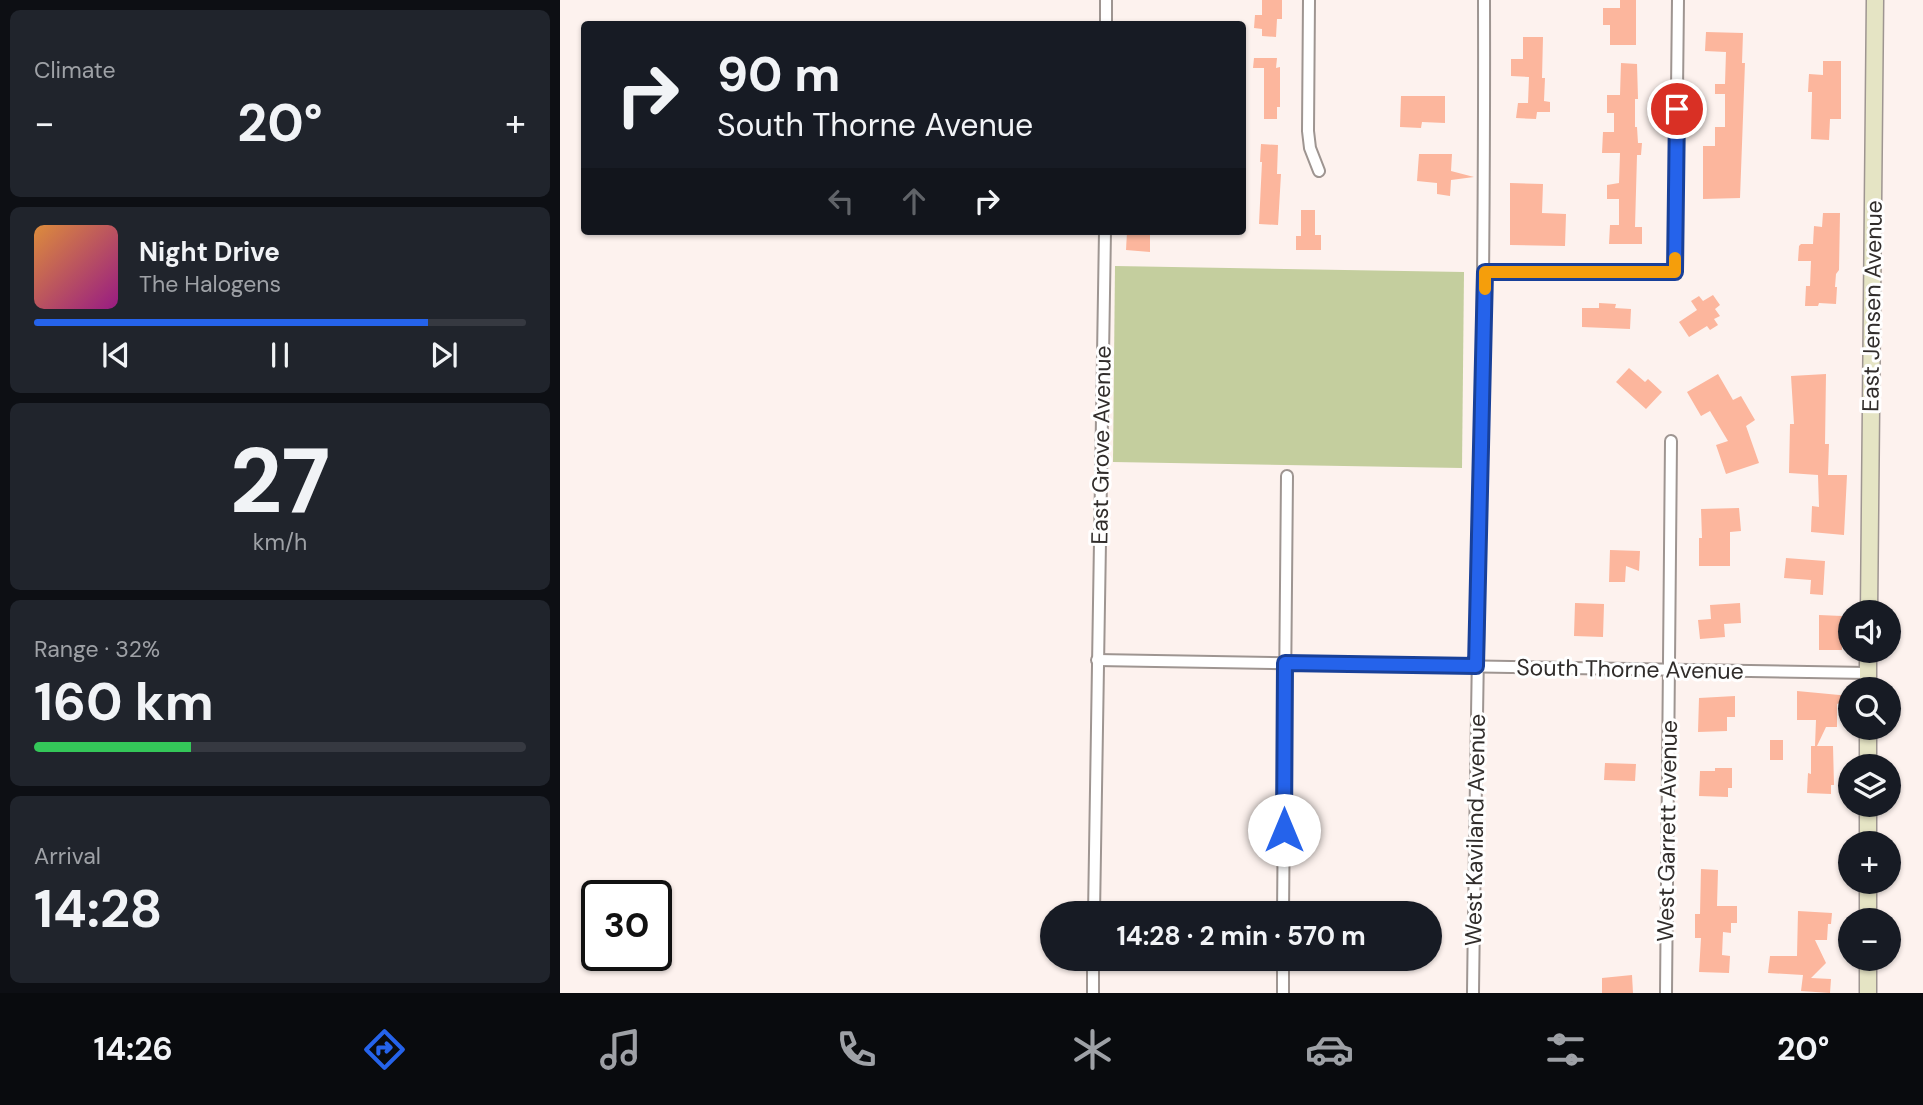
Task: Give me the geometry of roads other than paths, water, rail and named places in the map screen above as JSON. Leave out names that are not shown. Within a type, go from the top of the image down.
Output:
[{"type":"street","points":[[1106,0],[1106,21]]},
{"type":"street","points":[[1309,0],[1308,131],[1310,148],[1319,171]]},
{"type":"street","name":"West Kaviland Avenue","points":[[1473,993],[1476,666],[1485,272],[1485,0]]},
{"type":"street","points":[[1485,272],[1675,272],[1678,0]]},
{"type":"street","name":"East Jensen Avenue","points":[[1869,600],[1875,0]]},
{"type":"street","name":"East Grove Avenue","points":[[1094,901],[1105,235]]},
{"type":"street","name":"West Garrett Avenue","points":[[1666,993],[1671,441]]},
{"type":"street","points":[[1283,901],[1286,476]]},
{"type":"street","name":"South Thorne Avenue","points":[[1097,660],[1669,670],[1838,679]]},
{"type":"street","points":[[1093,971],[1093,993]]},
{"type":"street","points":[[1283,971],[1283,993]]},
{"type":"street","points":[[1868,971],[1868,993]]}]
